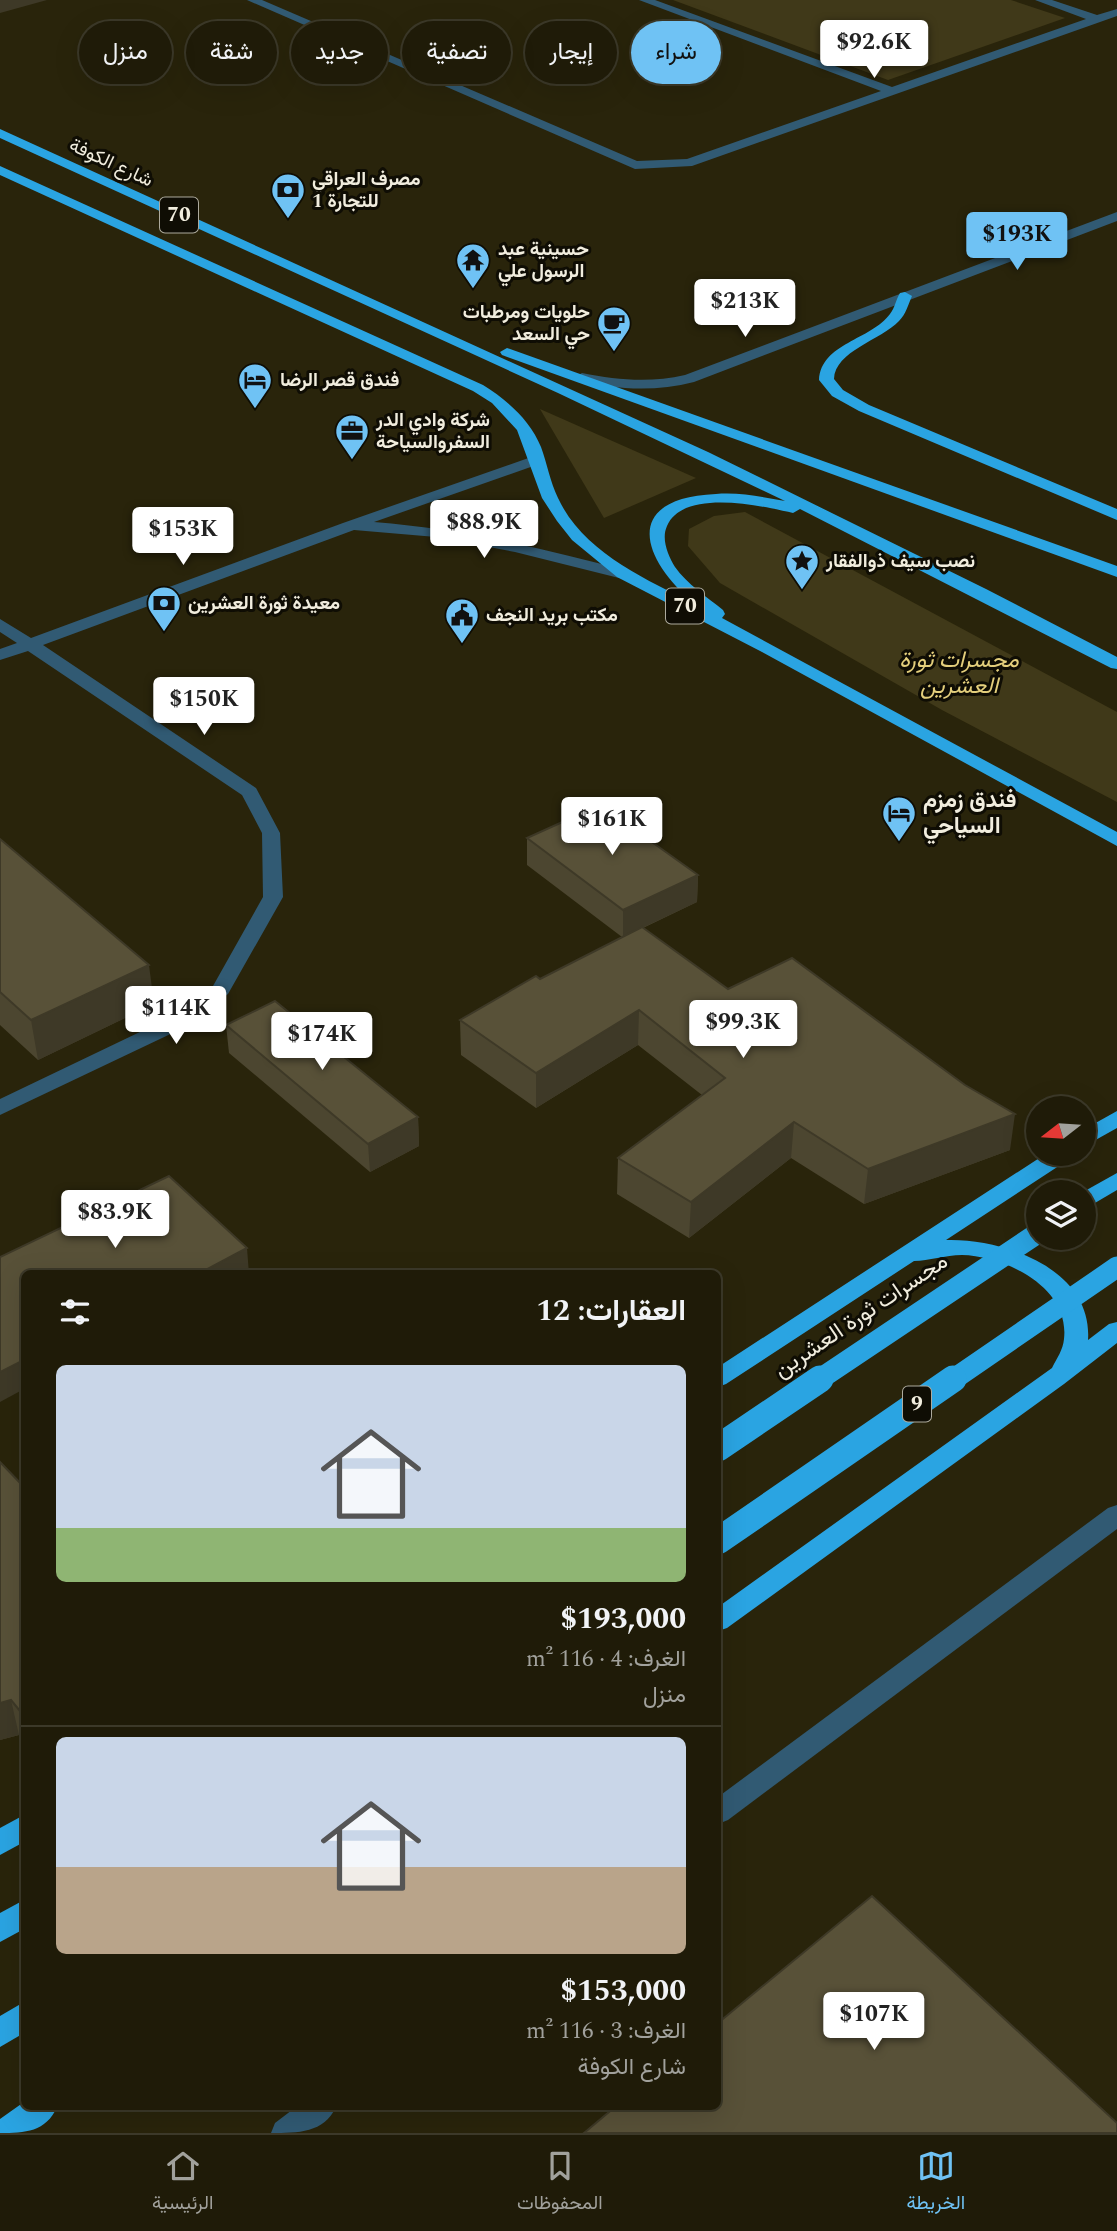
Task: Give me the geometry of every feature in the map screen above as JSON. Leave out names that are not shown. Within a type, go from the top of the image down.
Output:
[{"type":"highway","name":"شارع الكوفة","points":[[0,133],[378,305]]},
{"type":"highway","name":"70","points":[[0,170],[315,315],[457,377],[488,394],[524,428],[550,498],[563,518],[578,537],[623,574],[768,648],[1117,840]]},
{"type":"highway","points":[[905,296],[895,317],[835,357],[828,367],[827,378],[833,389],[864,408],[1117,514]]},
{"type":"highway","name":"70","points":[[378,305],[729,467],[1009,606],[1117,664]]},
{"type":"highway","points":[[378,305],[1117,572]]},
{"type":"highway","points":[[768,648],[717,614],[667,566],[654,533],[658,522],[669,512],[685,505],[727,498],[797,508],[870,537]]},
{"type":"highway","points":[[1009,606],[1117,651]]},
{"type":"highway","points":[[1096,1132],[1117,1118]]},
{"type":"highway","points":[[721,1376],[1043,1166]]},
{"type":"highway","points":[[1096,1194],[1117,1180]]},
{"type":"highway","name":"مجسرات ثورة العشرين","points":[[721,1446],[1026,1241]]},
{"type":"highway","points":[[895,1263],[920,1252],[951,1247],[982,1250],[1012,1258],[1039,1272],[1060,1291],[1074,1313],[1077,1336],[1071,1359],[1056,1378]]},
{"type":"highway","name":"9","points":[[721,1539],[1117,1267]]},
{"type":"highway","points":[[721,1619],[1056,1378],[1117,1330]]},
{"type":"highway","points":[[0,1843],[21,1829]]},
{"type":"highway","points":[[0,1929],[21,1915]]},
{"type":"highway","points":[[0,2033],[21,2018]]},
{"type":"highway","points":[[6,2133],[38,2110]]},
{"type":"street","points":[[253,0],[635,165],[688,163],[1117,12]]},
{"type":"street","points":[[645,0],[892,91]]},
{"type":"street","points":[[1041,0],[1097,19]]},
{"type":"street","points":[[582,377],[614,385],[641,387],[689,379],[1117,216]]},
{"type":"street","points":[[0,655],[349,526],[537,460]]},
{"type":"street","points":[[349,526],[436,532],[515,547],[623,574]]},
{"type":"street","points":[[0,624],[249,792],[271,833],[273,897],[221,990],[174,1024],[0,1108]]},
{"type":"street","points":[[721,1810],[1117,1515]]},
{"type":"street","points":[[286,2133],[317,2110]]},
{"type":"green space","points":[[673,0],[1011,0],[1065,18],[888,80]]},
{"type":"green space","points":[[540,409],[696,478],[604,518]]},
{"type":"green space","name":"مجسرات ثورة العشرين","points":[[745,512],[1117,712],[1117,802],[942,710],[720,583],[688,546],[689,529],[714,516]]},
{"type":"building","points":[[600,805],[698,875],[623,910],[527,838]]},
{"type":"building","points":[[0,839],[149,965],[31,1020],[0,992]]},
{"type":"building","points":[[642,927],[728,989],[792,958],[965,1085],[1015,1114],[868,1169],[794,1122],[691,1202],[618,1158],[725,1078],[639,1010],[536,1073],[460,1020],[536,976],[540,979]]},
{"type":"building","points":[[275,1001],[418,1117],[368,1144],[226,1025]]},
{"type":"building","points":[[169,1176],[247,1248],[206,1270],[21,1270],[21,1362],[0,1372],[0,1257]]},
{"type":"building","points":[[0,1462],[21,1484],[21,1712],[11,1700],[0,1703]]},
{"type":"building","points":[[872,1896],[1117,2123],[1117,2133],[584,2133],[611,2110],[721,2110],[721,2021]]},
{"type":"place","name":"مصرف العراقي للتجارة 1","points":[[288,220]]},
{"type":"place","name":"حسينية عبد الرسول علي","points":[[473,290]]},
{"type":"place","name":"حلويات ومرطبات حي السعد","points":[[614,353]]},
{"type":"place","name":"فندق قصر الرضا","points":[[255,410]]},
{"type":"place","name":"شركة وادي الدر السفروالسياحة","points":[[352,461]]},
{"type":"place","name":"نصب سيف ذوالفقار","points":[[802,591]]},
{"type":"place","name":"معيدة ثورة العشرين","points":[[164,633]]},
{"type":"place","name":"مكتب بريد النجف","points":[[462,645]]},
{"type":"place","name":"فندق زمزم السياحي","points":[[899,843]]}]
